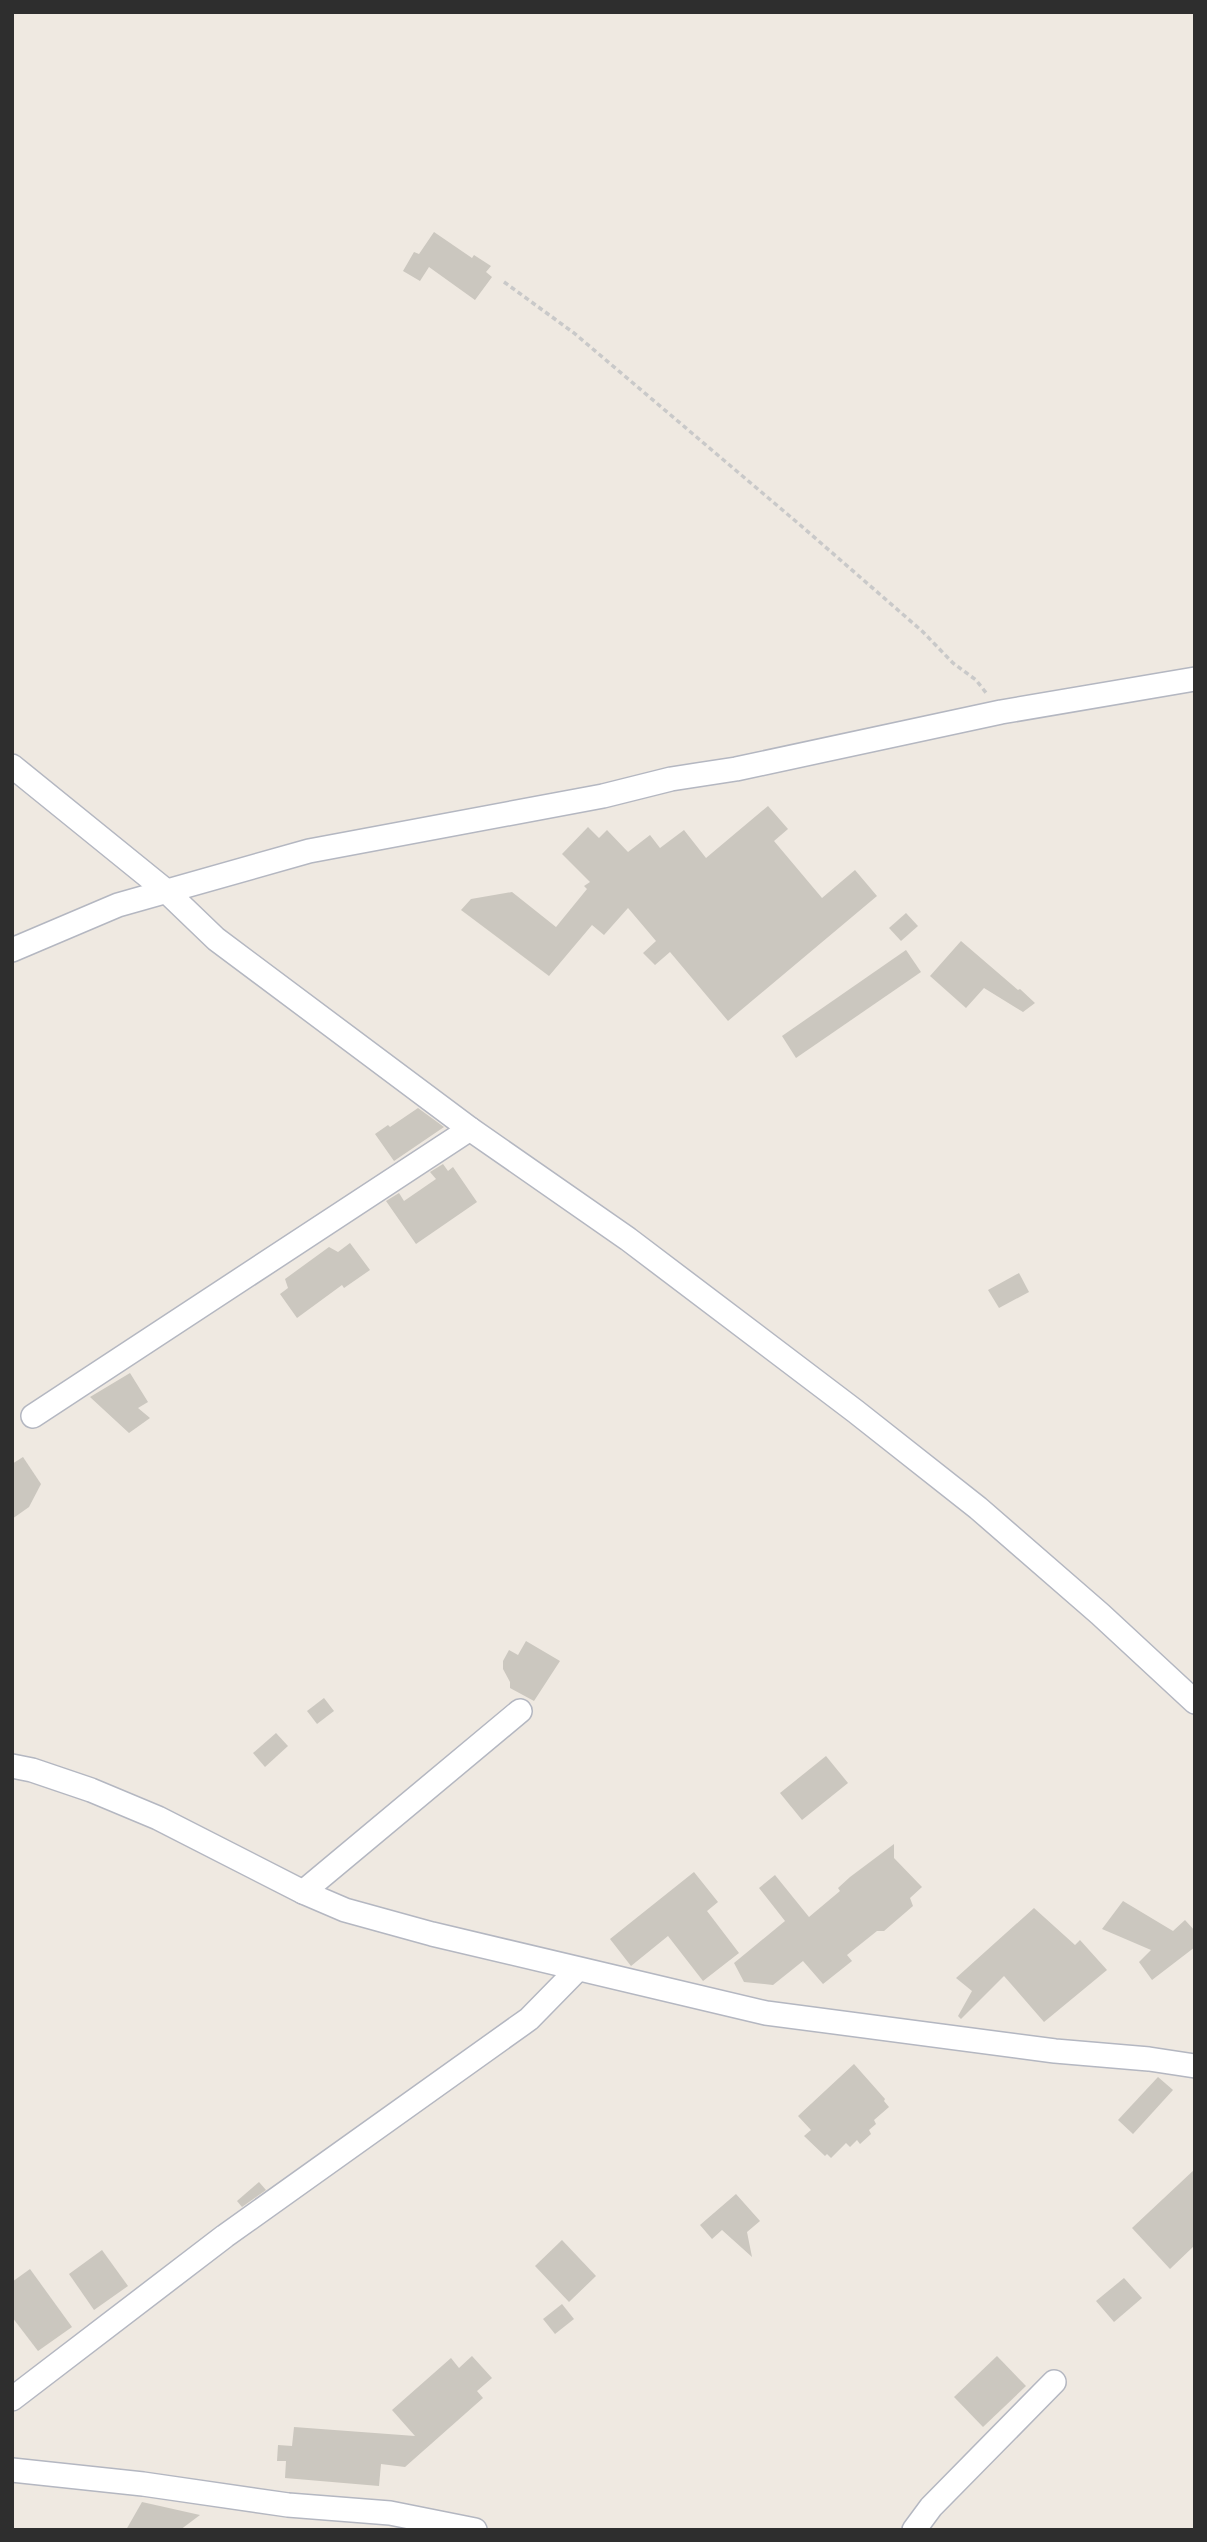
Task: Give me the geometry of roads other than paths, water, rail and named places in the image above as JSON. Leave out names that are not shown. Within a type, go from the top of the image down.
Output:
[{"type":"street","points":[[12,950],[118,905],[309,851],[603,796],[671,779],[736,769],[1001,712],[1195,679]]},
{"type":"street","points":[[12,766],[165,890],[216,939],[470,1129],[628,1239],[978,1508],[1100,1614],[1195,1702]]},
{"type":"street","points":[[33,1416],[470,1129]]},
{"type":"street","points":[[303,1892],[520,1711]]},
{"type":"street","points":[[12,1766],[91,1790],[158,1818],[303,1892],[345,1910],[578,1970],[766,2013],[1055,2051],[1195,2066]]},
{"type":"street","points":[[12,2399],[225,2236],[529,2019],[578,1970]]},
{"type":"street","points":[[914,2530],[931,2507],[1054,2382]]},
{"type":"street","points":[[12,2470],[143,2484],[288,2505],[390,2513],[475,2530]]}]
